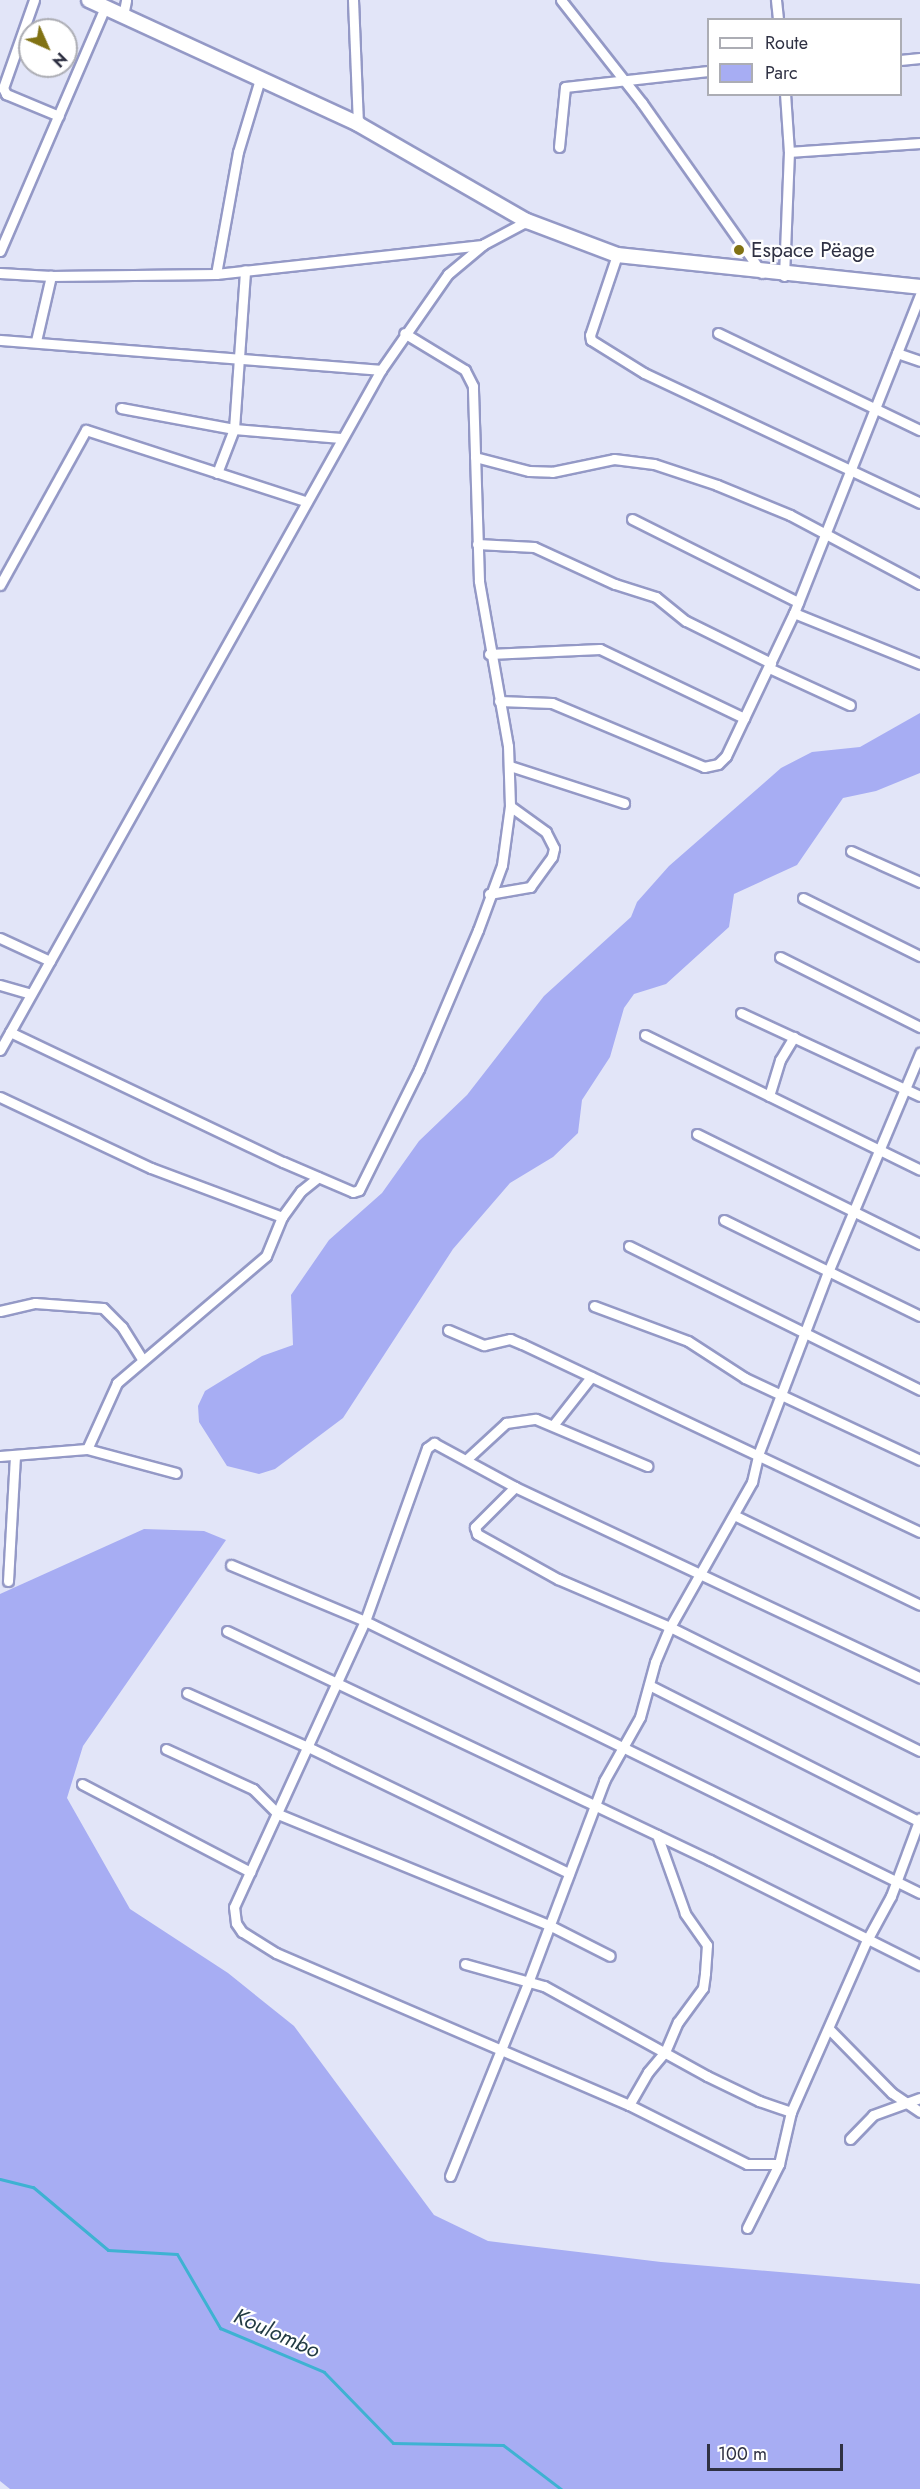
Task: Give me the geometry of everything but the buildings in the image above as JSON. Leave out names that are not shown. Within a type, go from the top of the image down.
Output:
[{"type":"highway","points":[[89,0],[358,124],[527,221],[617,255],[784,276],[920,287]]},
{"type":"street","points":[[34,0],[3,88],[6,94],[59,116]]},
{"type":"street","points":[[123,16],[126,0]]},
{"type":"street","points":[[353,0],[358,124]]},
{"type":"street","points":[[561,0],[623,80],[763,273]]},
{"type":"street","points":[[776,0],[778,18]]},
{"type":"street","points":[[0,251],[105,7]]},
{"type":"street","points":[[902,60],[920,58]]},
{"type":"street","points":[[559,147],[563,88],[707,71]]},
{"type":"street","points":[[216,274],[238,152],[260,79]]},
{"type":"street","points":[[784,276],[789,152],[785,96]]},
{"type":"street","points":[[789,152],[920,143]]},
{"type":"street","points":[[0,1050],[381,370],[448,274],[484,244],[527,221]]},
{"type":"street","points":[[0,273],[51,276],[216,274],[300,267],[412,250],[484,244]]},
{"type":"street","points":[[617,255],[590,334],[591,340],[644,373],[920,503]]},
{"type":"street","points":[[217,473],[234,429],[237,358],[245,270]]},
{"type":"street","points":[[36,341],[51,276]]},
{"type":"street","points":[[499,701],[552,703],[704,767],[718,764],[726,756],[794,613],[920,295]]},
{"type":"street","points":[[10,1032],[318,1177],[353,1192],[359,1190],[434,1036],[502,865],[510,806],[510,766],[489,654],[477,544],[473,386],[465,370],[405,333]]},
{"type":"street","points":[[718,333],[920,430]]},
{"type":"street","points":[[0,340],[36,341],[381,370]]},
{"type":"street","points":[[897,353],[920,361]]},
{"type":"street","points":[[121,408],[234,429],[341,438]]},
{"type":"street","points":[[0,585],[86,430],[307,502]]},
{"type":"street","points":[[475,457],[529,471],[552,471],[614,459],[654,464],[717,484],[825,534],[920,584]]},
{"type":"street","points":[[632,519],[798,602]]},
{"type":"street","points":[[477,544],[534,547],[615,584],[656,597],[686,621],[850,705]]},
{"type":"street","points":[[794,613],[920,664]]},
{"type":"street","points":[[489,654],[600,649],[744,718]]},
{"type":"street","points":[[510,766],[624,803]]},
{"type":"street","points":[[489,894],[530,887],[545,870],[554,848],[538,824],[510,806]]},
{"type":"street","points":[[851,850],[920,882]]},
{"type":"street","points":[[803,898],[920,956]]},
{"type":"street","points":[[0,938],[50,961]]},
{"type":"street","points":[[780,957],[920,1027]]},
{"type":"street","points":[[0,985],[31,994]]},
{"type":"street","points":[[741,1013],[920,1096]]},
{"type":"street","points":[[645,1035],[920,1170]]},
{"type":"street","points":[[769,1096],[780,1060],[794,1037]]},
{"type":"street","points":[[450,2176],[500,2047],[529,1980],[604,1781],[624,1748],[651,1686],[655,1662],[670,1627],[698,1573],[736,1516],[752,1482],[758,1455],[828,1272],[920,1053]]},
{"type":"street","points":[[0,1097],[151,1168],[282,1217]]},
{"type":"street","points":[[697,1134],[920,1244]]},
{"type":"street","points":[[87,1449],[117,1383],[142,1359],[266,1257],[282,1217],[300,1191],[318,1177]]},
{"type":"street","points":[[724,1220],[920,1316]]},
{"type":"street","points":[[629,1246],[920,1390]]},
{"type":"street","points":[[0,1311],[35,1303],[103,1308],[122,1327],[142,1359]]},
{"type":"street","points":[[594,1306],[688,1341],[745,1378],[920,1460]]},
{"type":"street","points":[[448,1330],[484,1345],[510,1339],[920,1532]]},
{"type":"street","points":[[554,1424],[591,1377]]},
{"type":"street","points":[[468,1458],[506,1423],[536,1419],[554,1424],[646,1466]]},
{"type":"street","points":[[779,2164],[747,2164],[629,2105],[500,2047],[375,1999],[276,1953],[242,1932],[236,1923],[234,1907],[365,1621],[428,1448],[440,1444],[515,1487],[920,1678]]},
{"type":"street","points":[[0,1456],[87,1449],[177,1473]]},
{"type":"street","points":[[8,1581],[15,1456]]},
{"type":"street","points":[[515,1487],[475,1527],[477,1534],[558,1579],[670,1627],[920,1752]]},
{"type":"street","points":[[736,1516],[920,1605]]},
{"type":"street","points":[[231,1564],[365,1621],[920,1893]]},
{"type":"street","points":[[227,1631],[594,1808],[657,1835],[920,1965]]},
{"type":"street","points":[[651,1686],[920,1821],[830,2030],[791,2112],[779,2164],[747,2228]]},
{"type":"street","points":[[186,1693],[308,1747],[569,1873]]},
{"type":"street","points":[[166,1749],[253,1789],[278,1814],[549,1925],[610,1956]]},
{"type":"street","points":[[82,1784],[250,1872]]},
{"type":"street","points":[[629,2105],[648,2072],[665,2052],[678,2022],[703,1988],[707,1945],[685,1913],[657,1835]]},
{"type":"street","points":[[465,1964],[514,1980],[529,1980],[759,2101],[791,2112]]},
{"type":"street","points":[[830,2030],[907,2104],[920,2112]]},
{"type":"street","points":[[850,2139],[873,2115],[889,2107],[907,2104],[920,2098]]},
{"type":"green space","points":[[920,713],[920,773],[876,791],[843,798],[797,865],[734,894],[729,927],[666,984],[634,994],[624,1008],[610,1057],[582,1100],[578,1133],[553,1157],[510,1183],[453,1249],[343,1418],[275,1469],[259,1474],[227,1466],[199,1422],[198,1406],[205,1391],[262,1356],[293,1345],[291,1295],[329,1240],[382,1193],[419,1141],[467,1095],[544,996],[631,917],[637,902],[669,866],[781,768],[812,752],[860,747]]},
{"type":"green space","points":[[144,1529],[204,1531],[226,1540],[83,1746],[67,1798],[130,1909],[228,1973],[294,2026],[434,2215],[488,2241],[661,2262],[920,2284],[920,2489],[10,2489],[0,2481],[0,1594]]},
{"type":"waterway","name":"Koulombo","points":[[0,2179],[33,2187],[108,2250],[177,2254],[220,2328],[324,2372],[393,2443],[503,2445],[561,2489]]},
{"type":"place","name":"Espace Pëage","points":[[739,250]]}]
